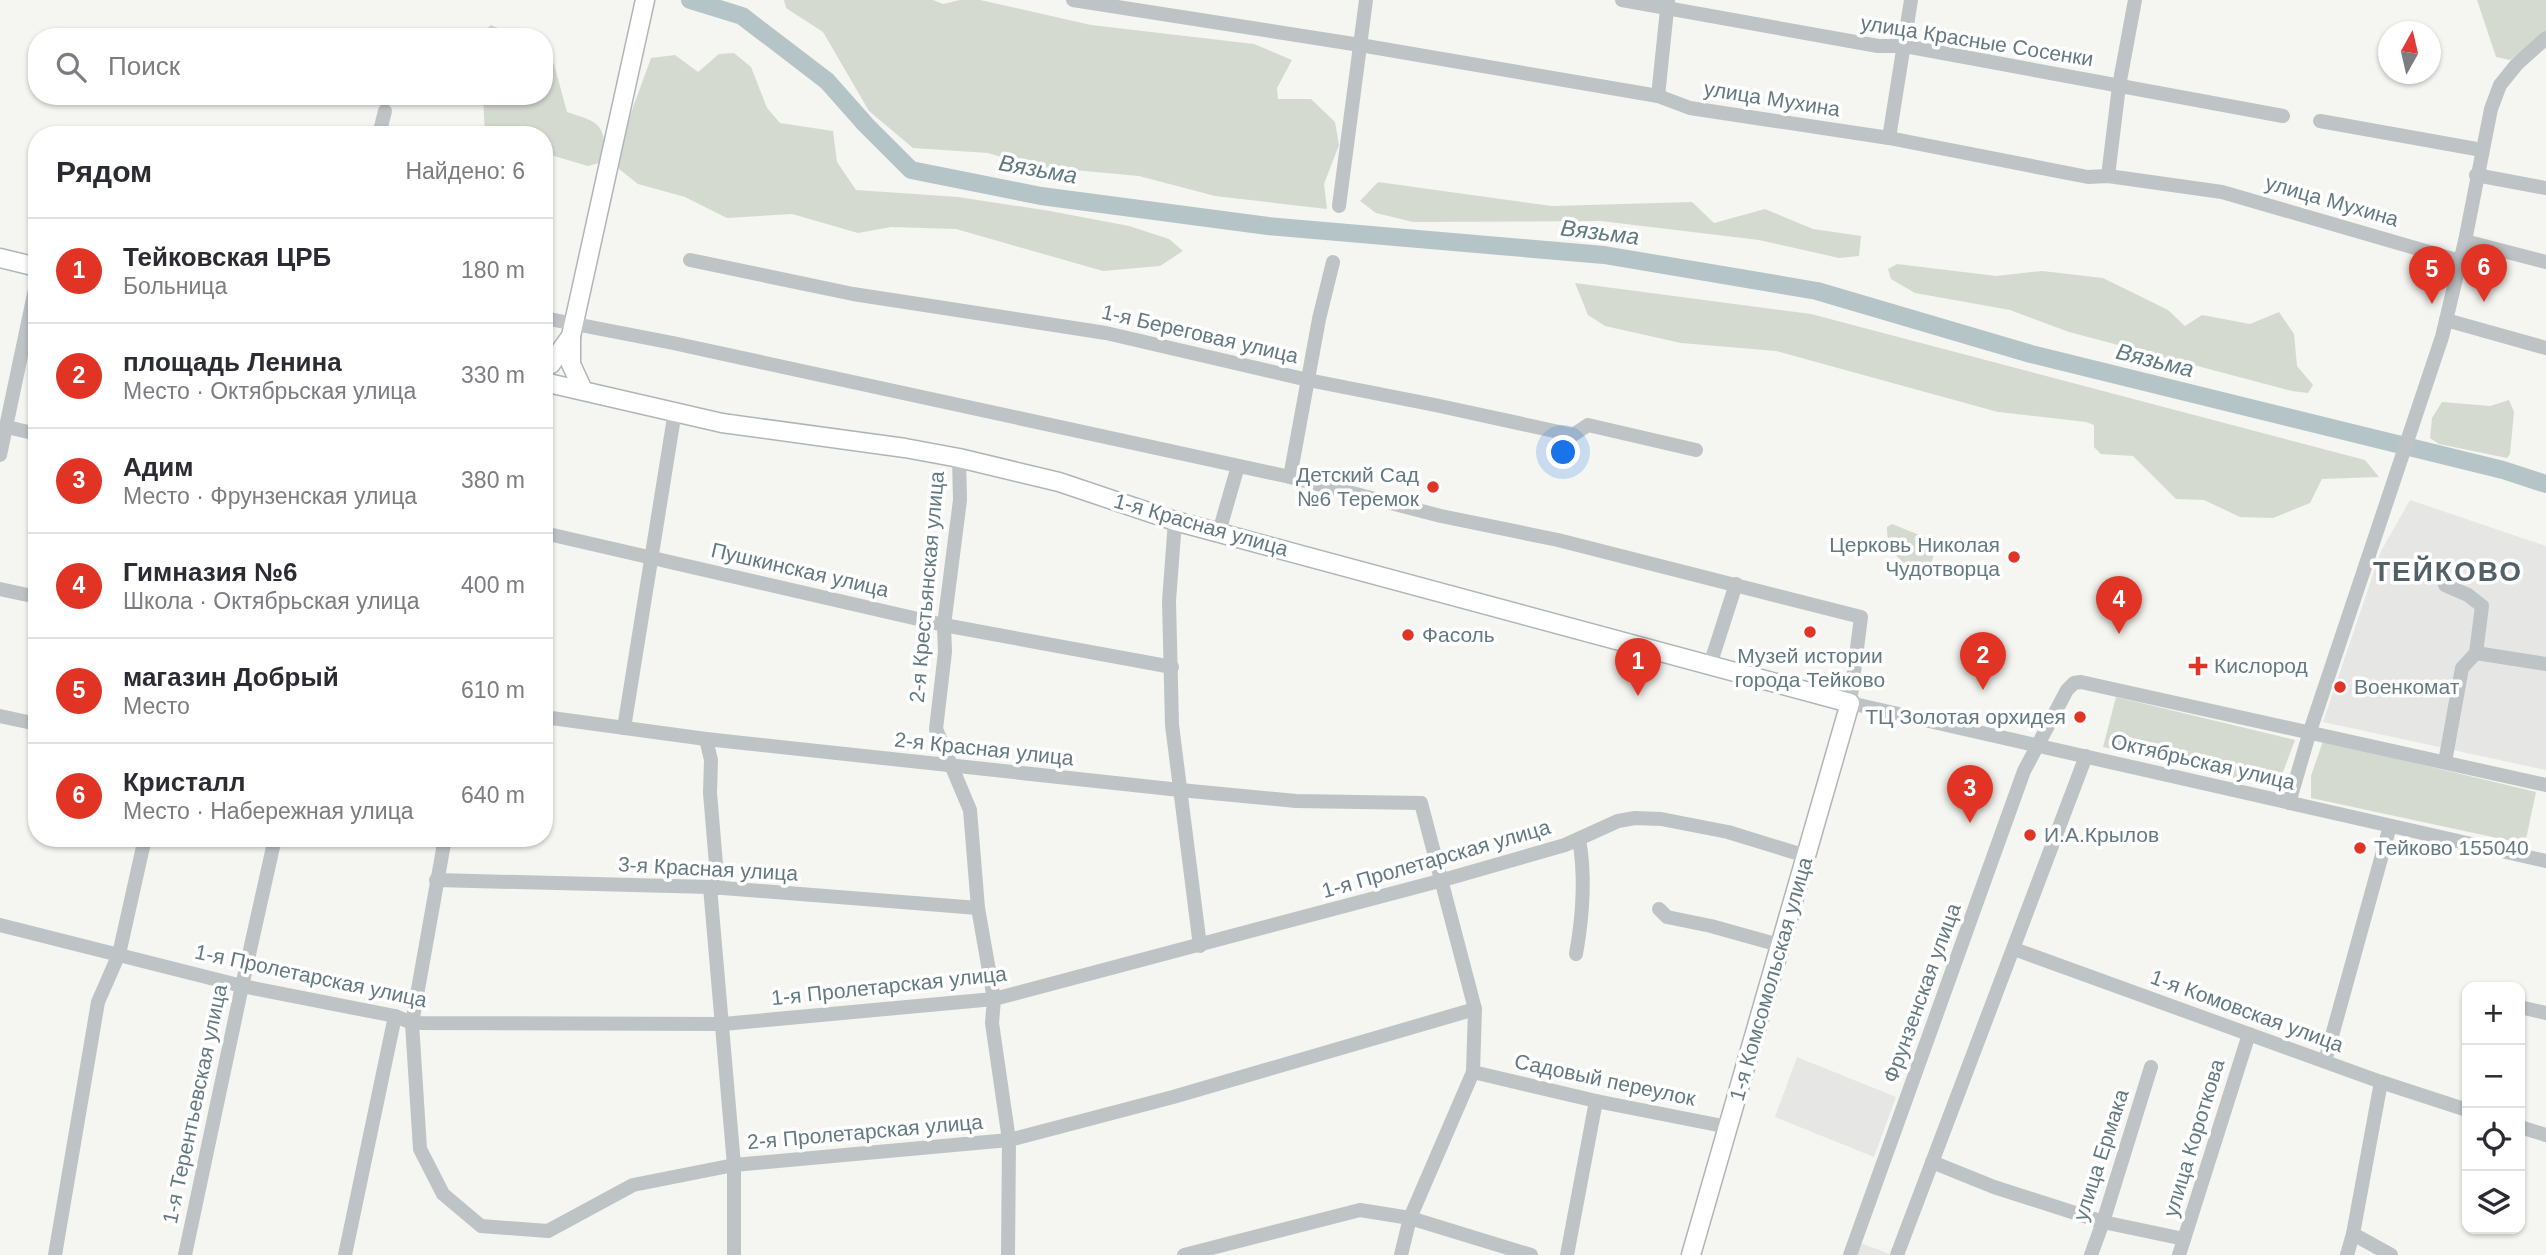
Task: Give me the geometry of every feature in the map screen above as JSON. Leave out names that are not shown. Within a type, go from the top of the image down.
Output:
[{"type":"main road","points":[[582,388],[571,364],[572,330],[644,5]]},
{"type":"main road","points":[[0,258],[28,265]]},
{"type":"main road","points":[[553,361],[572,330]]},
{"type":"main road","name":"1-я Красная улица","points":[[553,382],[722,423],[905,448],[1059,482],[1175,521],[1850,703]]},
{"type":"main road","name":"1-я Комсомольская улица","points":[[1692,1255],[1850,703]]},
{"type":"street","name":"улица Мухина","points":[[1073,0],[1658,96],[1690,108],[1889,138],[2088,177],[2108,176],[2222,192],[2460,261]]},
{"type":"street","points":[[1339,206],[1366,0]]},
{"type":"street","name":"улица Красные Сосенки","points":[[1622,0],[1667,4],[1878,46],[1905,46],[2283,116]]},
{"type":"street","points":[[1889,138],[1911,0]]},
{"type":"street","points":[[2108,176],[2119,86],[2135,0]]},
{"type":"street","points":[[1658,96],[1667,4]]},
{"type":"street","points":[[2289,803],[2310,732],[2394,487],[2446,320],[2465,241],[2491,109],[2500,85],[2517,64],[2546,38]]},
{"type":"street","points":[[381,126],[385,111]]},
{"type":"street","points":[[2320,121],[2482,150]]},
{"type":"street","points":[[2476,175],[2546,188]]},
{"type":"street","points":[[2465,241],[2546,262]]},
{"type":"street","name":"1-я Береговая улица","points":[[690,260],[853,294],[1106,333],[1308,380],[1573,435],[1588,425],[1696,450]]},
{"type":"street","points":[[1290,477],[1332,262]]},
{"type":"street","points":[[2446,320],[2546,348]]},
{"type":"street","points":[[553,322],[572,330],[686,345],[1290,477],[1441,516],[1558,540],[1861,617],[1850,703]]},
{"type":"street","points":[[0,455],[28,324]]},
{"type":"street","points":[[624,727],[675,411]]},
{"type":"street","points":[[7,427],[28,432]]},
{"type":"street","name":"2-я Крестьянская улица","points":[[959,458],[960,500],[944,625],[936,729],[970,810],[978,908],[994,999],[992,1023],[1009,1140],[1008,1255]]},
{"type":"street","points":[[1219,532],[1238,466]]},
{"type":"street","points":[[1175,521],[1169,601],[1172,725],[1200,946]]},
{"type":"street","name":"Пушкинская улица","points":[[553,535],[944,625],[1172,667]]},
{"type":"street","points":[[1710,665],[1736,584]]},
{"type":"street","points":[[2445,585],[2468,595],[2482,606],[2476,653],[2462,668],[2445,762]]},
{"type":"street","points":[[0,589],[28,595]]},
{"type":"street","points":[[2476,653],[2546,664]]},
{"type":"street","name":"Фрунзенская улица","points":[[1850,1255],[2024,771],[2067,690],[2074,683],[2081,682],[2310,732]]},
{"type":"street","name":"Октябрьская улица","points":[[1850,703],[2546,861]]},
{"type":"street","points":[[0,716],[28,722]]},
{"type":"street","name":"2-я Красная улица","points":[[553,718],[706,739],[1180,790],[1296,801],[1421,803],[1443,880]]},
{"type":"street","points":[[2310,732],[2546,785]]},
{"type":"street","points":[[706,739],[711,760],[714,888],[734,1165],[734,1255]]},
{"type":"street","points":[[1897,1255],[2086,756]]},
{"type":"street","name":"1-я Пролетарская улица","points":[[0,925],[242,986],[394,1016],[412,1023],[723,1024],[994,999],[1443,880],[1565,845],[1618,821],[1635,818],[1661,819],[1728,832],[1806,856]]},
{"type":"street","points":[[2325,1061],[2390,826]]},
{"type":"street","points":[[1576,954],[1583,909],[1583,863],[1578,839]]},
{"type":"street","points":[[55,1255],[98,1002],[119,954],[143,847]]},
{"type":"street","name":"1-я Терентьевская улица","points":[[185,1255],[273,847]]},
{"type":"street","name":"2-я Пролетарская улица","points":[[443,847],[412,1023],[420,1149],[443,1194],[481,1226],[548,1231],[633,1185],[734,1165],[1009,1140],[1173,1097],[1475,1009]]},
{"type":"street","name":"3-я Красная улица","points":[[436,880],[714,888],[978,908]]},
{"type":"street","points":[[1401,1255],[1410,1219],[1473,1072],[1475,1009],[1443,880]]},
{"type":"street","points":[[1659,909],[1667,917],[1779,945]]},
{"type":"street","name":"1-я Комовская улица","points":[[2014,949],[2381,1082],[2462,1108]]},
{"type":"street","points":[[2525,1008],[2546,1013]]},
{"type":"street","points":[[345,1255],[394,1016]]},
{"type":"street","name":"улица Короткова","points":[[2179,1255],[2249,1034]]},
{"type":"street","name":"улица Ермака","points":[[2091,1255],[2104,1222],[2151,1068]]},
{"type":"street","name":"Садовый переулок","points":[[1473,1072],[1596,1101],[1728,1127]]},
{"type":"street","points":[[2347,1255],[2381,1082]]},
{"type":"street","points":[[1567,1255],[1596,1101]]},
{"type":"street","points":[[2525,1129],[2546,1135]]},
{"type":"street","points":[[1932,1163],[1994,1187],[2104,1222],[2184,1239]]},
{"type":"street","points":[[1184,1255],[1360,1210],[1410,1219],[1531,1255]]},
{"type":"street","points":[[2353,1234],[2391,1255]]},
{"type":"shaded area","points":[[784,0],[933,0],[943,4],[960,0],[980,0],[1091,25],[1254,44],[1292,60],[1277,88],[1278,99],[1311,99],[1335,122],[1339,145],[1324,184],[1327,209],[1215,196],[1139,176],[1031,166],[988,153],[913,148],[869,111],[823,32],[786,8]]},
{"type":"shaded area","points":[[2477,0],[2546,0],[2546,32],[2510,60],[2496,57]]},
{"type":"shaded area","points":[[734,53],[751,67],[767,108],[780,123],[833,131],[837,162],[856,190],[958,197],[1050,211],[1129,226],[1169,239],[1183,251],[1160,266],[1103,271],[956,229],[891,227],[858,233],[792,214],[727,218],[685,197],[638,184],[619,169],[619,146],[651,58],[675,55],[698,72],[719,54]]},
{"type":"shaded area","points":[[553,63],[567,112],[598,126],[604,139],[606,161],[588,166],[553,156],[553,126],[485,126],[483,105],[553,105]]},
{"type":"shaded area","points":[[1378,182],[1552,206],[1692,202],[1714,223],[1765,209],[1813,229],[1861,236],[1859,256],[1839,258],[1759,240],[1601,221],[1413,222],[1376,213],[1360,201]]},
{"type":"shaded area","points":[[1897,264],[1996,276],[2042,271],[2103,278],[2168,310],[2185,326],[2202,315],[2250,324],[2279,312],[2294,334],[2297,366],[2313,385],[2308,393],[2292,391],[2069,332],[2010,310],[1915,293],[1891,279],[1888,269]]},
{"type":"shaded area","points":[[1575,283],[1811,314],[2365,460],[2379,477],[2322,479],[2310,503],[2273,518],[2240,517],[2204,500],[2176,499],[2133,456],[2101,454],[2094,447],[2094,425],[2086,422],[1998,412],[1776,351],[1681,343],[1605,326],[1588,315]]},
{"type":"shaded area","points":[[2509,400],[2514,412],[2510,454],[2507,458],[2439,444],[2430,438],[2432,418],[2442,402],[2490,406]]},
{"type":"shaded area","points":[[2410,500],[2546,546],[2546,770],[2323,722],[2381,551]]},
{"type":"shaded area","points":[[1892,524],[1932,540],[1932,560],[1923,579],[1893,551],[1887,527]]},
{"type":"shaded area","points":[[2116,697],[2295,740],[2277,788],[2103,747]]},
{"type":"shaded area","points":[[2323,741],[2536,792],[2525,844],[2311,798],[2311,776]]},
{"type":"shaded area","points":[[1797,1057],[1896,1097],[1874,1157],[1775,1117]]},
{"type":"shaded area","points":[[1858,1242],[1892,1255],[1854,1255]]},
{"type":"waterway","name":"Вязьма","points":[[690,0],[742,16],[827,81],[911,170],[1041,196],[1268,226],[1604,255],[1817,291],[2031,354],[2503,470],[2546,484]]},
{"type":"place","name":"Кристалл","points":[[2484,302]]},
{"type":"place","name":"магазин Добрый","points":[[2432,304]]},
{"type":"place","name":"Детский Сад №6 Теремок","points":[[1433,487]]},
{"type":"place","name":"Церковь Николая Чудотворца","points":[[2014,557]]},
{"type":"place","name":"Музей истории города Тейково","points":[[1810,632]]},
{"type":"place","name":"Гимназия №6","points":[[2119,634]]},
{"type":"place","name":"Фасоль","points":[[1408,635]]},
{"type":"place","name":"Кислород","points":[[2198,666]]},
{"type":"place","name":"Военкомат","points":[[2340,687]]},
{"type":"place","name":"площадь Ленина","points":[[1983,690]]},
{"type":"place","name":"Тейковская ЦРБ","points":[[1638,696]]},
{"type":"place","name":"ТЦ Золотая орхидея","points":[[2080,717]]},
{"type":"place","name":"Адим","points":[[1970,823]]},
{"type":"place","name":"И.А.Крылов","points":[[2030,835]]},
{"type":"place","name":"Тейково 155040","points":[[2360,848]]},
{"type":"district","name":"ТЕЙКОВО","points":[[2448,571]]}]
